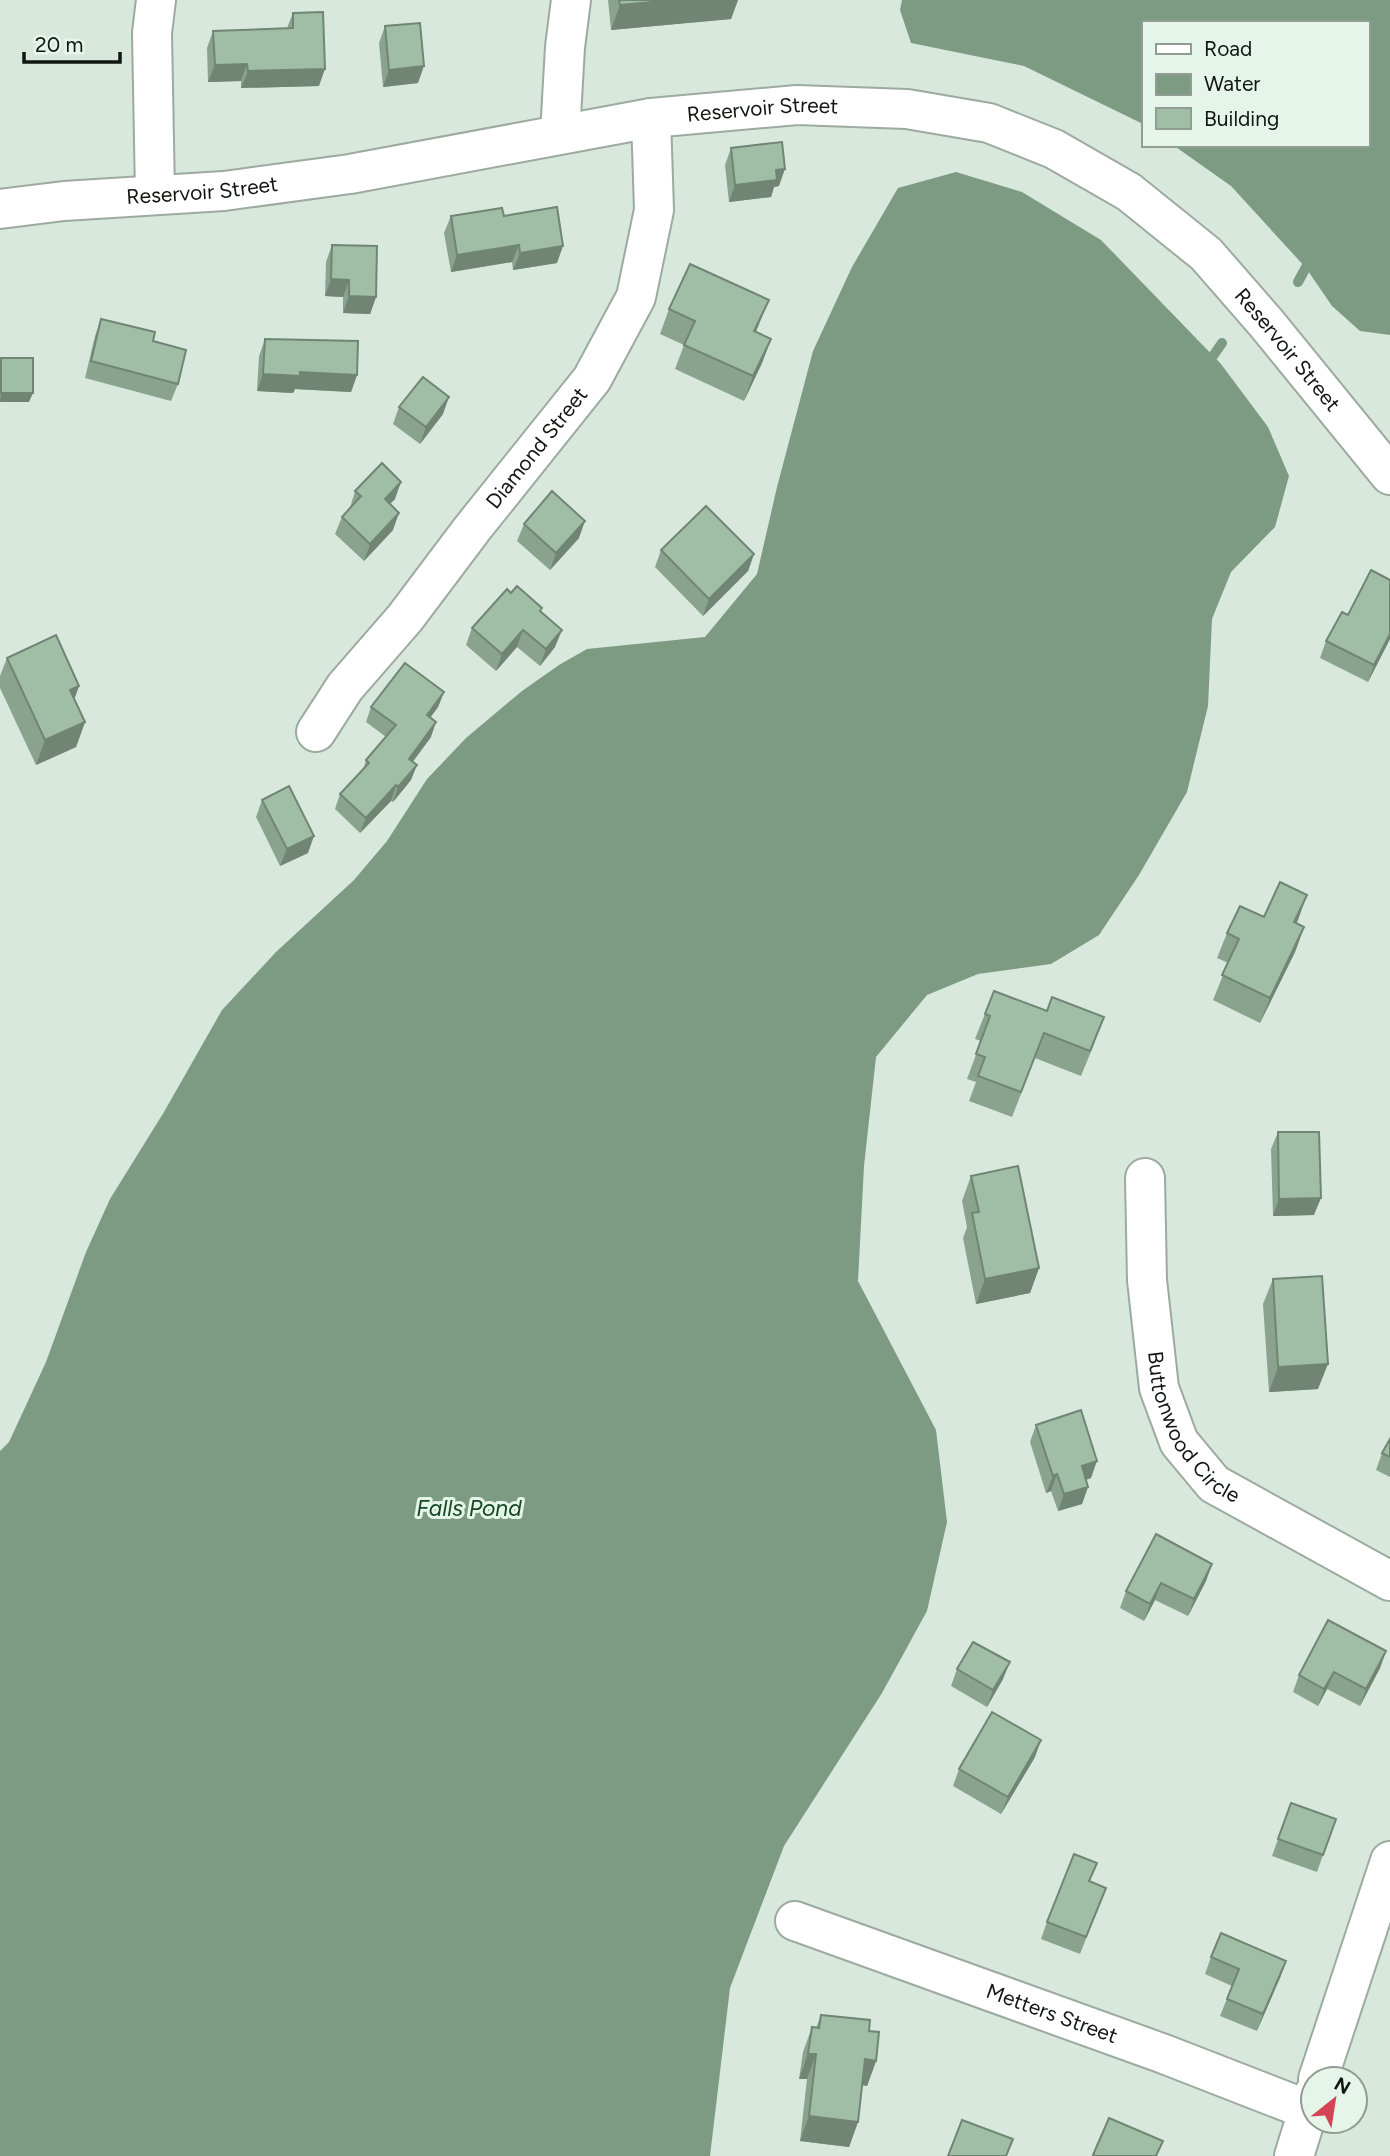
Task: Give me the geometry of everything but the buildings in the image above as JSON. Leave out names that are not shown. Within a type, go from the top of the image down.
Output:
[{"type":"street","points":[[155,195],[152,33],[156,0]]},
{"type":"street","points":[[560,134],[565,47],[571,0]]},
{"type":"street","name":"Reservoir Street","points":[[0,209],[64,201],[224,191],[350,174],[651,118],[797,105],[907,108],[989,123],[1054,149],[1129,192],[1206,254],[1390,475]]},
{"type":"street","name":"Diamond Street","points":[[316,732],[345,687],[405,618],[599,367],[636,297],[654,210],[651,118]]},
{"type":"street","name":"Buttonwood Circle","points":[[1145,1178],[1147,1280],[1159,1388],[1179,1442],[1214,1483],[1390,1581]]},
{"type":"street","points":[[1322,2065],[1390,1861]]},
{"type":"street","name":"Metters Street","points":[[795,1921],[1164,2054],[1299,2091]]},
{"type":"street","points":[[1294,2156],[1301,2135]]},
{"type":"water","points":[[902,0],[1390,0],[1390,335],[1360,331],[1332,306],[1306,268],[1231,186],[1176,147],[1369,147],[1369,21],[1142,21],[1142,124],[1024,66],[911,43],[900,10]]},
{"type":"water","name":"Falls Pond","points":[[956,172],[1022,192],[1101,240],[1221,364],[1268,427],[1289,476],[1275,527],[1231,572],[1212,619],[1208,706],[1187,792],[1139,875],[1099,935],[1051,964],[978,974],[927,995],[876,1057],[864,1166],[858,1281],[936,1430],[947,1522],[927,1611],[882,1693],[784,1846],[730,1988],[710,2156],[0,2156],[0,1451],[9,1442],[46,1362],[86,1252],[110,1199],[164,1112],[222,1010],[276,952],[354,880],[387,841],[427,779],[466,738],[522,691],[587,649],[705,637],[757,574],[813,351],[852,267],[898,188]]},
{"type":"waterway","points":[[1298,282],[1311,258]]},
{"type":"waterway","points":[[1206,366],[1222,343]]}]
